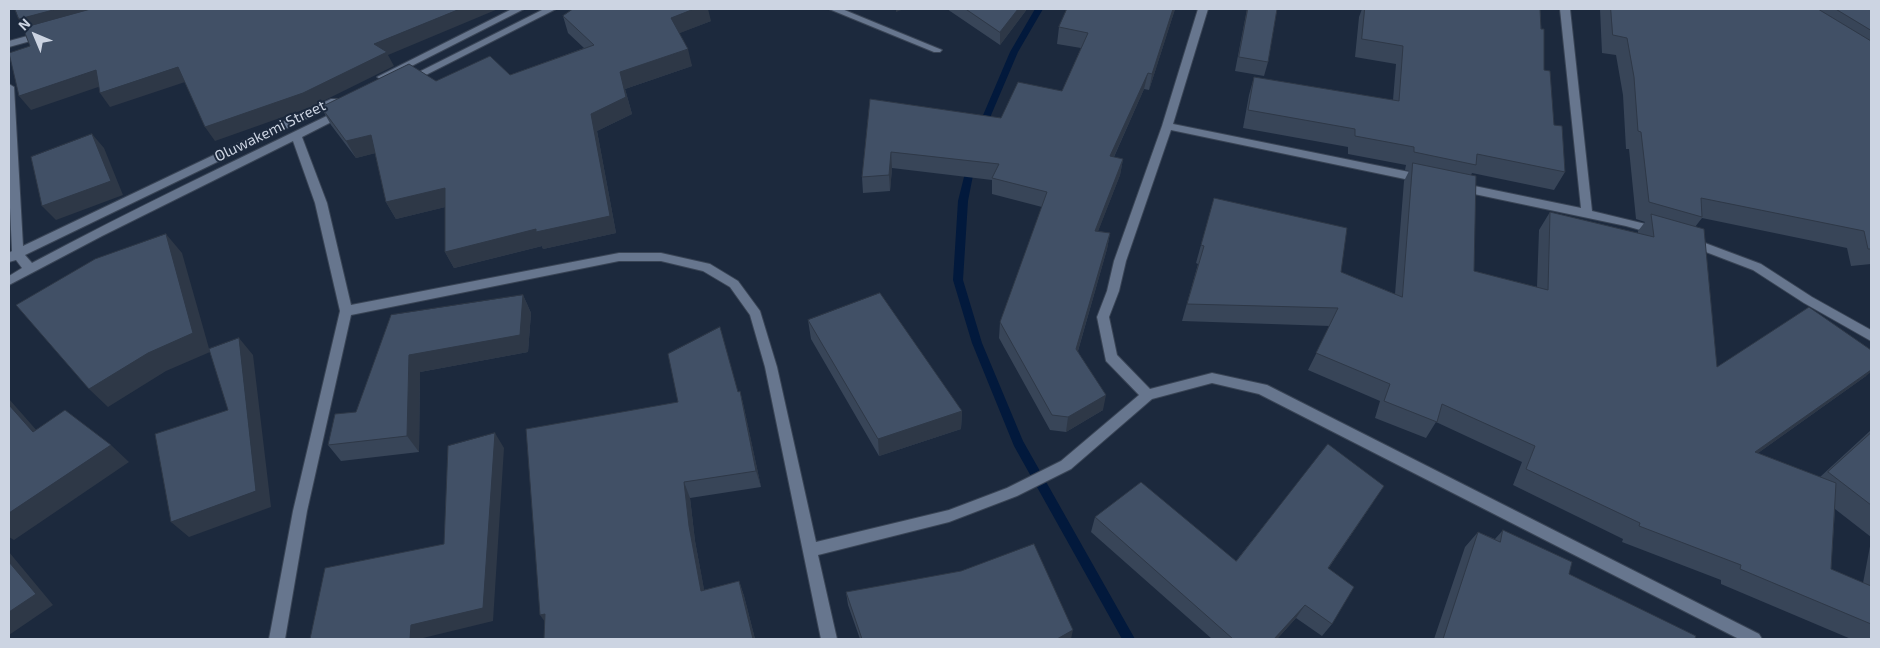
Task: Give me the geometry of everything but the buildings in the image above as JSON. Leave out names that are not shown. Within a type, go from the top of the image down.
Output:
[{"type":"street","points":[[370,83],[519,9]]},
{"type":"street","points":[[402,83],[551,9]]},
{"type":"street","points":[[834,9],[937,50]]},
{"type":"street","points":[[1148,395],[1111,357],[1103,318],[1120,261],[1167,126],[1203,9]]},
{"type":"street","points":[[1565,9],[1587,213]]},
{"type":"street","points":[[9,44],[56,31]]},
{"type":"street","points":[[9,87],[14,256],[30,270]]},
{"type":"street","name":"Oluwakemi Street","points":[[14,256],[344,96]]},
{"type":"street","name":"Oluwakemi Street","points":[[9,281],[98,233],[349,109]]},
{"type":"street","points":[[1167,126],[1587,213],[1626,222],[1707,246],[1757,267],[1808,300],[1871,336]]},
{"type":"street","points":[[277,639],[300,511],[346,311],[321,203],[296,135]]},
{"type":"street","points":[[346,311],[620,257],[661,257],[706,267],[734,284],[756,314],[771,366],[829,639]]},
{"type":"street","points":[[810,550],[949,516],[1012,492],[1066,465],[1148,395],[1212,378],[1262,389],[1754,639]]},
{"type":"waterway","points":[[982,127],[1014,52],[1039,9]]},
{"type":"waterway","points":[[971,165],[963,201],[958,280],[977,343],[1018,443],[1129,639]]}]
